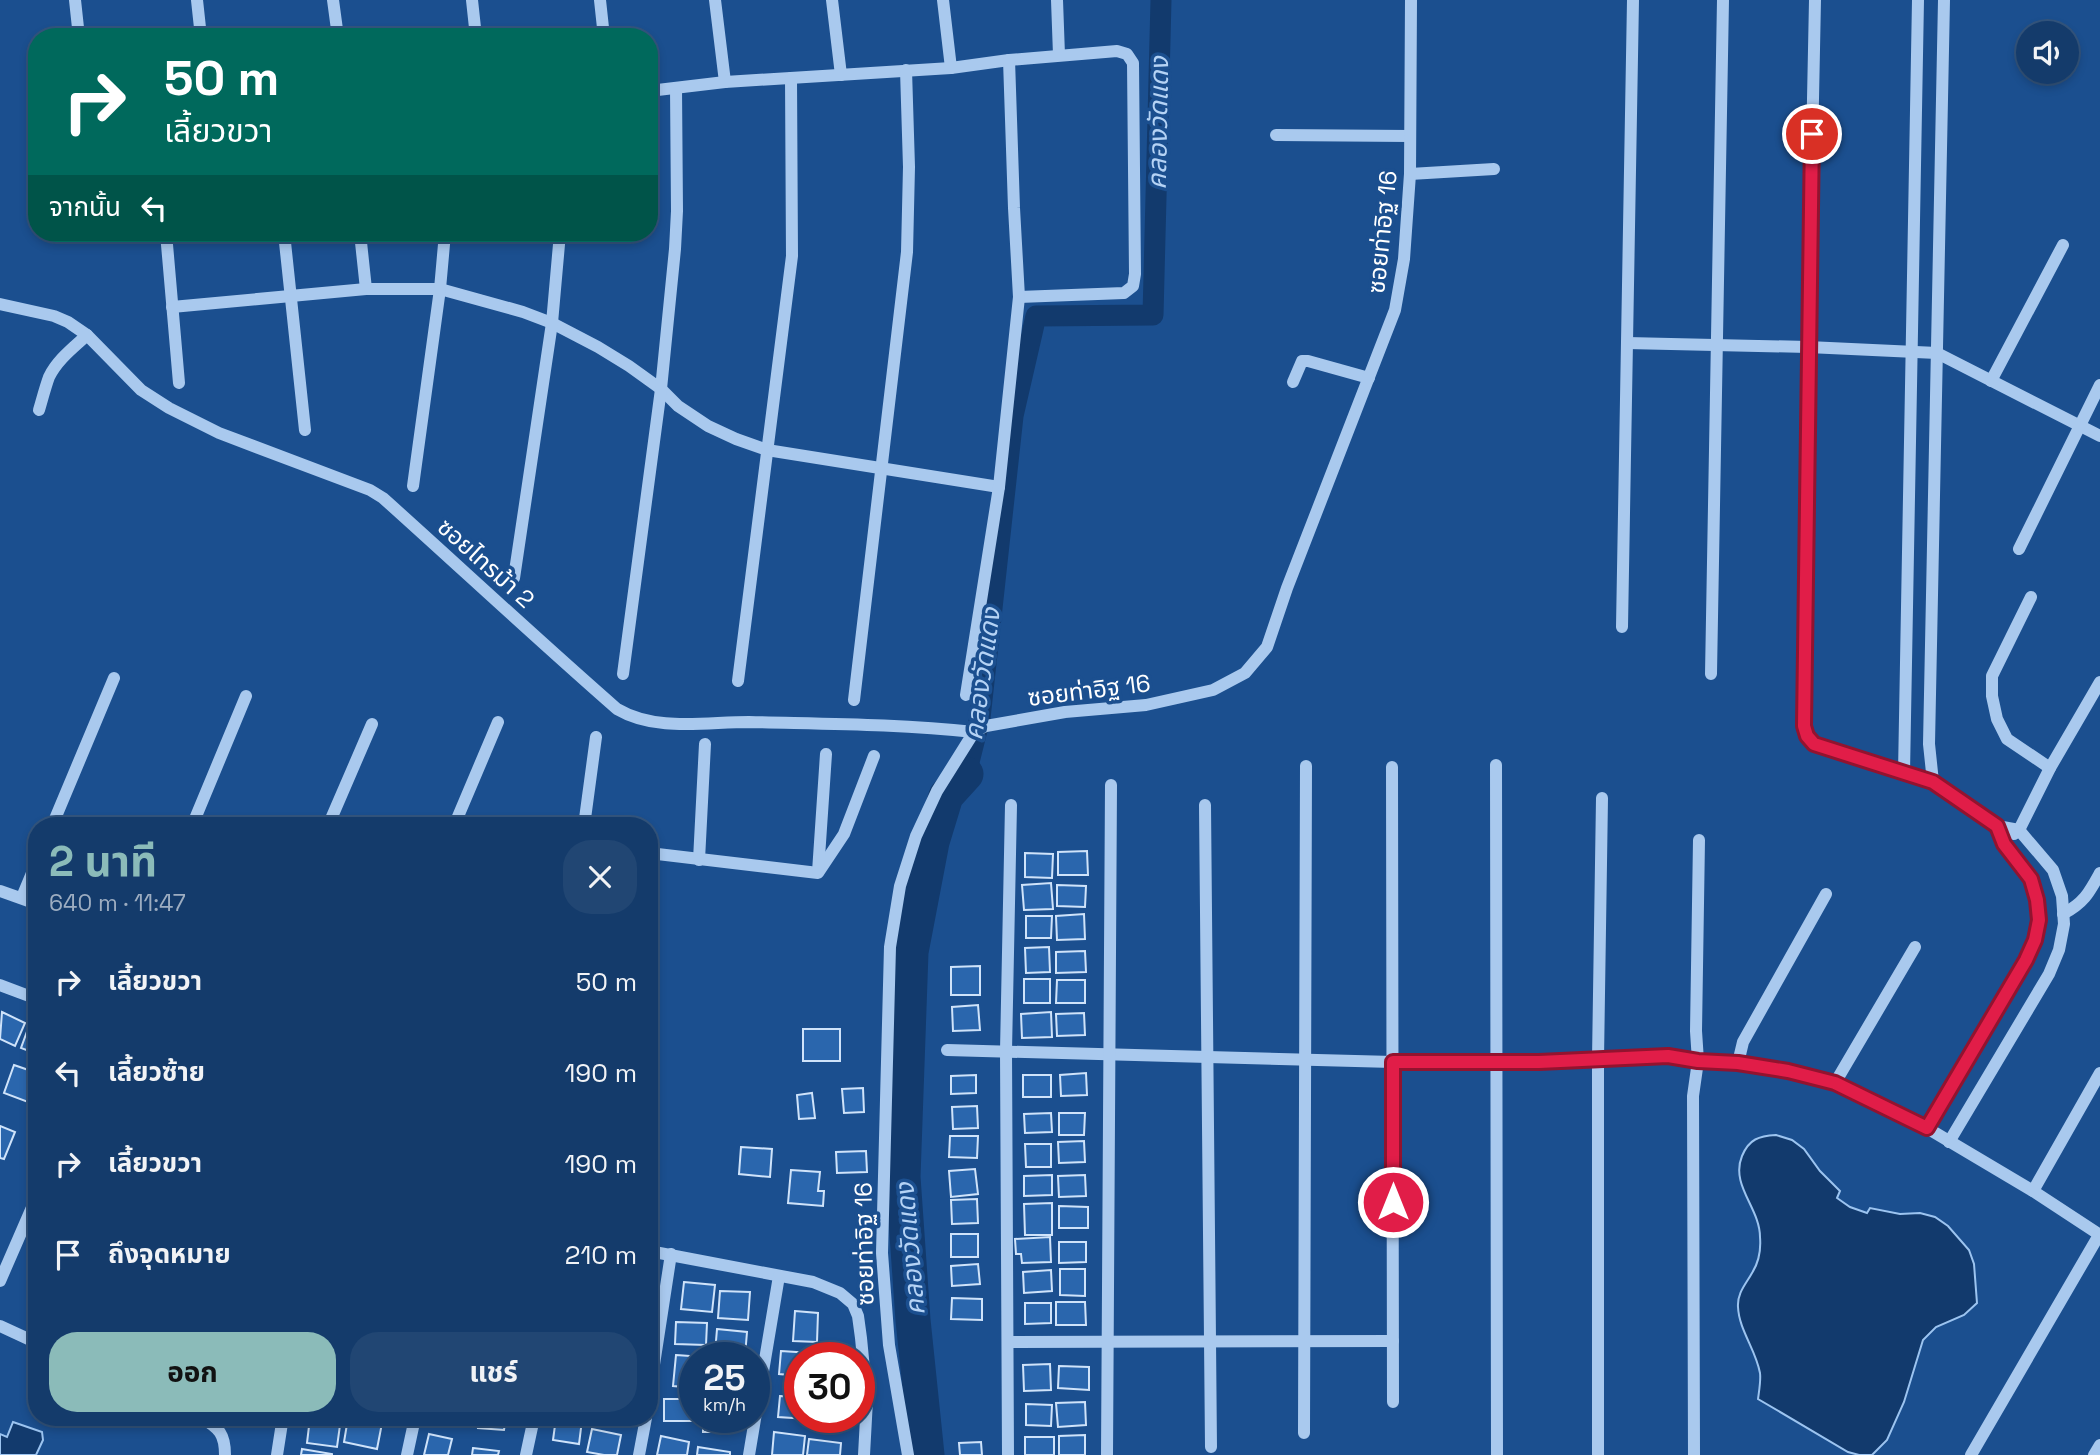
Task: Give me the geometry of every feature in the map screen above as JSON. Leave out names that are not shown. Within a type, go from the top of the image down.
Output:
[{"type":"street","points":[[75,0],[78,28]]},
{"type":"street","points":[[197,0],[200,28]]},
{"type":"street","points":[[333,0],[337,28]]},
{"type":"street","points":[[472,0],[475,28]]},
{"type":"street","points":[[600,0],[603,28]]},
{"type":"street","points":[[715,0],[724,82]]},
{"type":"street","points":[[832,0],[841,75]]},
{"type":"street","points":[[943,0],[951,68]]},
{"type":"street","points":[[1056,0],[1059,55]]},
{"type":"street","name":"ซอยท่าอิฐ 16","points":[[908,1455],[888,1345],[882,1253],[890,947],[900,886],[916,836],[937,791],[974,732],[986,726],[1065,712],[1146,705],[1213,690],[1245,673],[1267,647],[1287,588],[1395,310],[1404,259],[1410,174],[1411,0]]},
{"type":"street","points":[[1622,627],[1633,0]]},
{"type":"street","points":[[1711,674],[1723,0]]},
{"type":"street","points":[[1815,0],[1804,726],[1807,736],[1814,744],[1933,782],[1997,826],[2019,830],[2053,870],[2062,897],[2064,924],[2059,950],[2049,974],[1949,1142]]},
{"type":"street","points":[[1904,773],[1918,0]]},
{"type":"street","points":[[1933,782],[1929,744],[1944,0]]},
{"type":"street","points":[[658,91],[724,82],[951,68],[1059,55],[1118,51],[1127,54],[1133,63],[1133,286],[1124,293],[1018,297]]},
{"type":"street","points":[[966,695],[999,487],[1018,297],[1009,60]]},
{"type":"street","points":[[854,700],[906,251],[909,167],[906,70]]},
{"type":"street","points":[[738,681],[792,256],[791,78]]},
{"type":"street","points":[[623,674],[660,389],[675,249],[676,88]]},
{"type":"street","points":[[1276,135],[1410,136]]},
{"type":"street","points":[[1410,174],[1494,169]]},
{"type":"street","points":[[167,242],[179,383]]},
{"type":"street","points":[[285,242],[305,430]]},
{"type":"street","points":[[361,242],[366,289]]},
{"type":"street","points":[[413,486],[444,242]]},
{"type":"street","points":[[514,578],[552,323],[559,242]]},
{"type":"street","points":[[1992,381],[2063,245]]},
{"type":"street","points":[[172,307],[366,289],[440,289],[523,312],[552,323],[598,347],[708,426],[766,450],[999,487]]},
{"type":"street","name":"ซอยไทรม้า 2","points":[[0,304],[54,316],[68,322],[87,335],[141,390],[169,408],[219,433],[370,490],[383,498],[546,648],[617,709],[629,716],[645,722],[746,722],[974,732]]},
{"type":"street","points":[[38,410],[56,366],[63,356],[87,335]]},
{"type":"street","points":[[1627,343],[1937,353],[2100,436]]},
{"type":"street","points":[[1293,382],[1302,361],[1369,378]]},
{"type":"street","points":[[2019,549],[2100,385]]},
{"type":"street","points":[[2031,597],[1992,676],[1992,696],[1997,719],[2007,739],[2050,768]]},
{"type":"street","points":[[1906,619],[1932,618]]},
{"type":"street","points":[[56,817],[114,678]]},
{"type":"street","points":[[2004,844],[2019,830],[2050,768],[2100,682]]},
{"type":"street","points":[[196,817],[246,696]]},
{"type":"street","points":[[458,817],[498,722]]},
{"type":"street","points":[[332,817],[372,724]]},
{"type":"street","points":[[585,817],[596,737]]},
{"type":"street","points":[[699,859],[705,744]]},
{"type":"street","points":[[818,873],[826,754]]},
{"type":"street","points":[[818,873],[844,834],[874,756]]},
{"type":"street","points":[[1496,765],[1497,1455]]},
{"type":"street","points":[[1304,1433],[1306,766]]},
{"type":"street","points":[[1392,766],[1393,1402]]},
{"type":"street","points":[[1107,1455],[1111,785]]},
{"type":"street","points":[[1598,1455],[1598,1059],[1602,798]]},
{"type":"street","points":[[1008,1455],[1006,1051],[1011,805]]},
{"type":"street","points":[[1205,806],[1211,1447]]},
{"type":"street","points":[[1927,1128],[2026,960],[2035,940],[2039,920],[2031,879],[2004,844],[1997,826]]},
{"type":"street","points":[[1694,1455],[1693,1096],[1698,1061],[1696,1031],[1699,840]]},
{"type":"street","points":[[658,854],[818,873]]},
{"type":"street","points":[[2063,914],[2086,898],[2100,873]]},
{"type":"street","points":[[22,897],[28,883]]},
{"type":"street","points":[[0,891],[28,900]]},
{"type":"street","points":[[1738,1063],[1744,1041],[1826,894]]},
{"type":"street","points":[[1835,1083],[1915,947]]},
{"type":"street","points":[[0,985],[28,996]]},
{"type":"street","points":[[947,1050],[1393,1062],[1539,1062],[1668,1056],[1788,1071],[1835,1083],[1927,1128],[2033,1191],[2099,1235],[1971,1455]]},
{"type":"street","points":[[2033,1191],[2100,1073]]},
{"type":"street","points":[[0,1281],[28,1217]]},
{"type":"street","points":[[658,1252],[813,1282],[840,1293],[853,1304],[860,1327],[867,1400],[864,1455]]},
{"type":"street","points":[[658,1339],[671,1254]]},
{"type":"street","points":[[749,1455],[779,1276]]},
{"type":"street","points":[[0,1326],[28,1339]]},
{"type":"street","points":[[1008,1342],[1393,1341]]},
{"type":"street","points":[[222,1426],[225,1455]]},
{"type":"street","points":[[276,1455],[281,1426]]},
{"type":"street","points":[[407,1455],[413,1426]]},
{"type":"street","points":[[526,1455],[532,1426]]},
{"type":"street","points":[[639,1455],[644,1426]]},
{"type":"street","points":[[2094,1455],[2100,1445]]},
{"type":"water","points":[[1776,1135],[1792,1140],[1804,1149],[1820,1171],[1840,1191],[1837,1198],[1850,1207],[1867,1213],[1870,1208],[1935,1217],[1948,1226],[1969,1250],[1974,1264],[1977,1303],[1964,1315],[1936,1327],[1923,1340],[1904,1402],[1887,1440],[1872,1455],[1848,1452],[1758,1399],[1760,1373],[1741,1324],[1738,1302],[1758,1260],[1760,1237],[1756,1216],[1742,1187],[1739,1167],[1751,1142]]},
{"type":"water","points":[[13,1422],[42,1432],[43,1440],[36,1455],[0,1455],[0,1434],[7,1437]]},
{"type":"building","points":[[1087,851],[1088,875],[1058,875],[1058,852]]},
{"type":"building","points":[[1025,853],[1053,854],[1052,878],[1025,877]]},
{"type":"building","points":[[1051,883],[1053,909],[1024,910],[1022,885]]},
{"type":"building","points":[[1057,885],[1086,886],[1085,907],[1057,906]]},
{"type":"building","points":[[1084,914],[1085,939],[1057,940],[1056,916]]},
{"type":"building","points":[[1026,916],[1052,916],[1051,938],[1026,938]]},
{"type":"building","points":[[1049,947],[1050,972],[1026,973],[1025,948]]},
{"type":"building","points":[[1085,951],[1086,972],[1056,973],[1056,952]]},
{"type":"building","points":[[980,966],[980,995],[951,995],[951,967]]},
{"type":"building","points":[[1024,979],[1050,979],[1050,1003],[1024,1003]]},
{"type":"building","points":[[1057,980],[1085,980],[1085,1003],[1056,1003]]},
{"type":"building","points":[[978,1005],[980,1030],[953,1031],[952,1007]]},
{"type":"building","points":[[2,1012],[25,1023],[15,1046],[0,1039]]},
{"type":"building","points":[[1051,1012],[1052,1037],[1022,1038],[1021,1014]]},
{"type":"building","points":[[1084,1013],[1085,1035],[1057,1036],[1056,1014]]},
{"type":"building","points":[[28,1029],[28,1051],[21,1048]]},
{"type":"building","points":[[803,1029],[840,1029],[840,1061],[803,1061]]},
{"type":"building","points":[[14,1065],[28,1070],[28,1102],[4,1093]]},
{"type":"building","points":[[1086,1073],[1087,1095],[1061,1096],[1060,1075]]},
{"type":"building","points":[[976,1075],[976,1093],[951,1094],[951,1076]]},
{"type":"building","points":[[1023,1075],[1051,1075],[1051,1097],[1023,1097]]},
{"type":"building","points":[[863,1088],[864,1112],[844,1113],[842,1089]]},
{"type":"building","points":[[812,1093],[815,1118],[799,1119],[797,1095]]},
{"type":"building","points":[[977,1106],[978,1128],[953,1129],[952,1107]]},
{"type":"building","points":[[1051,1113],[1052,1132],[1025,1133],[1024,1114]]},
{"type":"building","points":[[1059,1113],[1085,1113],[1084,1135],[1059,1135]]},
{"type":"building","points":[[0,1126],[15,1132],[4,1159],[0,1158]]},
{"type":"building","points":[[950,1136],[978,1136],[977,1158],[949,1157]]},
{"type":"building","points":[[1084,1141],[1085,1162],[1059,1163],[1058,1142]]},
{"type":"building","points":[[1025,1144],[1051,1144],[1051,1167],[1026,1167]]},
{"type":"building","points":[[741,1147],[772,1149],[770,1177],[739,1174]]},
{"type":"building","points":[[866,1151],[867,1172],[837,1173],[836,1152]]},
{"type":"building","points":[[975,1169],[978,1194],[951,1197],[949,1171]]},
{"type":"building","points":[[791,1170],[820,1172],[818,1191],[824,1191],[823,1206],[788,1203]]},
{"type":"building","points":[[1052,1175],[1052,1195],[1024,1196],[1024,1176]]},
{"type":"building","points":[[1085,1175],[1086,1196],[1059,1197],[1058,1176]]},
{"type":"building","points":[[977,1199],[978,1223],[952,1224],[951,1200]]},
{"type":"building","points":[[1052,1203],[1052,1235],[1025,1235],[1024,1204]]},
{"type":"building","points":[[1059,1206],[1088,1207],[1088,1228],[1059,1228]]},
{"type":"building","points":[[951,1234],[978,1234],[978,1257],[951,1257]]},
{"type":"building","points":[[1050,1237],[1051,1262],[1022,1263],[1021,1254],[1016,1254],[1015,1239]]},
{"type":"building","points":[[1059,1242],[1086,1242],[1086,1262],[1059,1263]]},
{"type":"building","points":[[978,1264],[980,1284],[952,1286],[951,1266]]},
{"type":"building","points":[[1060,1269],[1085,1269],[1085,1296],[1060,1295]]},
{"type":"building","points":[[1051,1270],[1052,1291],[1024,1293],[1023,1272]]},
{"type":"building","points":[[684,1282],[715,1285],[712,1312],[681,1309]]},
{"type":"building","points":[[720,1291],[750,1292],[748,1320],[718,1318]]},
{"type":"building","points":[[952,1298],[982,1299],[982,1320],[951,1319]]},
{"type":"building","points":[[1056,1302],[1085,1302],[1086,1325],[1056,1325]]},
{"type":"building","points":[[1025,1303],[1051,1303],[1051,1323],[1025,1324]]},
{"type":"building","points":[[795,1311],[818,1313],[817,1342],[793,1341]]},
{"type":"building","points":[[676,1322],[707,1323],[706,1342],[675,1344]]},
{"type":"building","points":[[717,1329],[747,1332],[746,1342],[716,1342]]},
{"type":"building","points":[[781,1351],[784,1351],[784,1374],[779,1374]]},
{"type":"building","points":[[676,1355],[679,1355],[679,1387],[673,1386]]},
{"type":"building","points":[[1050,1364],[1051,1390],[1024,1391],[1023,1365]]},
{"type":"building","points":[[1059,1366],[1089,1367],[1089,1390],[1058,1388]]},
{"type":"building","points":[[780,1396],[784,1396],[784,1417],[778,1417]]},
{"type":"building","points":[[664,1399],[679,1399],[679,1421],[664,1421]]},
{"type":"building","points":[[1085,1402],[1086,1425],[1058,1427],[1056,1403]]},
{"type":"building","points":[[1026,1404],[1052,1405],[1051,1426],[1026,1425]]},
{"type":"building","points":[[309,1426],[340,1426],[337,1447],[307,1443]]},
{"type":"building","points":[[347,1426],[381,1426],[377,1449],[344,1442]]},
{"type":"building","points":[[478,1426],[505,1426],[504,1430]]},
{"type":"building","points":[[555,1426],[581,1426],[579,1444],[553,1440]]},
{"type":"building","points":[[592,1429],[621,1435],[617,1455],[587,1452]]},
{"type":"building","points":[[774,1432],[805,1436],[803,1455],[772,1455]]},
{"type":"building","points":[[429,1434],[452,1439],[448,1455],[424,1455]]},
{"type":"building","points":[[1085,1435],[1085,1455],[1059,1455],[1059,1436]]},
{"type":"building","points":[[661,1436],[689,1442],[687,1455],[657,1455]]},
{"type":"building","points":[[1025,1437],[1054,1437],[1054,1455],[1025,1455]]},
{"type":"building","points":[[809,1439],[841,1443],[840,1455],[807,1455]]},
{"type":"building","points":[[981,1442],[982,1455],[960,1455],[959,1443]]},
{"type":"building","points":[[698,1447],[730,1452],[730,1455],[697,1455]]},
{"type":"building","points":[[473,1448],[499,1451],[498,1455],[472,1455]]},
{"type":"building","points":[[302,1449],[332,1454],[332,1455],[301,1455]]},
{"type":"waterway","name":"คลองวัดแดง","points":[[966,774],[980,718],[1013,416],[1036,316],[1153,315],[1161,0]]},
{"type":"waterway","name":"คลองวัดแดง","points":[[927,1455],[913,1320],[903,1177],[911,952],[932,842],[946,796],[966,774]]},
{"type":"route","points":[[1393,1202],[1393,1062],[1539,1062],[1668,1056],[1738,1063],[1788,1071],[1835,1083],[1927,1128],[2026,960],[2035,940],[2039,920],[2031,879],[2004,844],[1997,826],[1933,782],[1814,744],[1807,736],[1804,726],[1812,134]]}]
